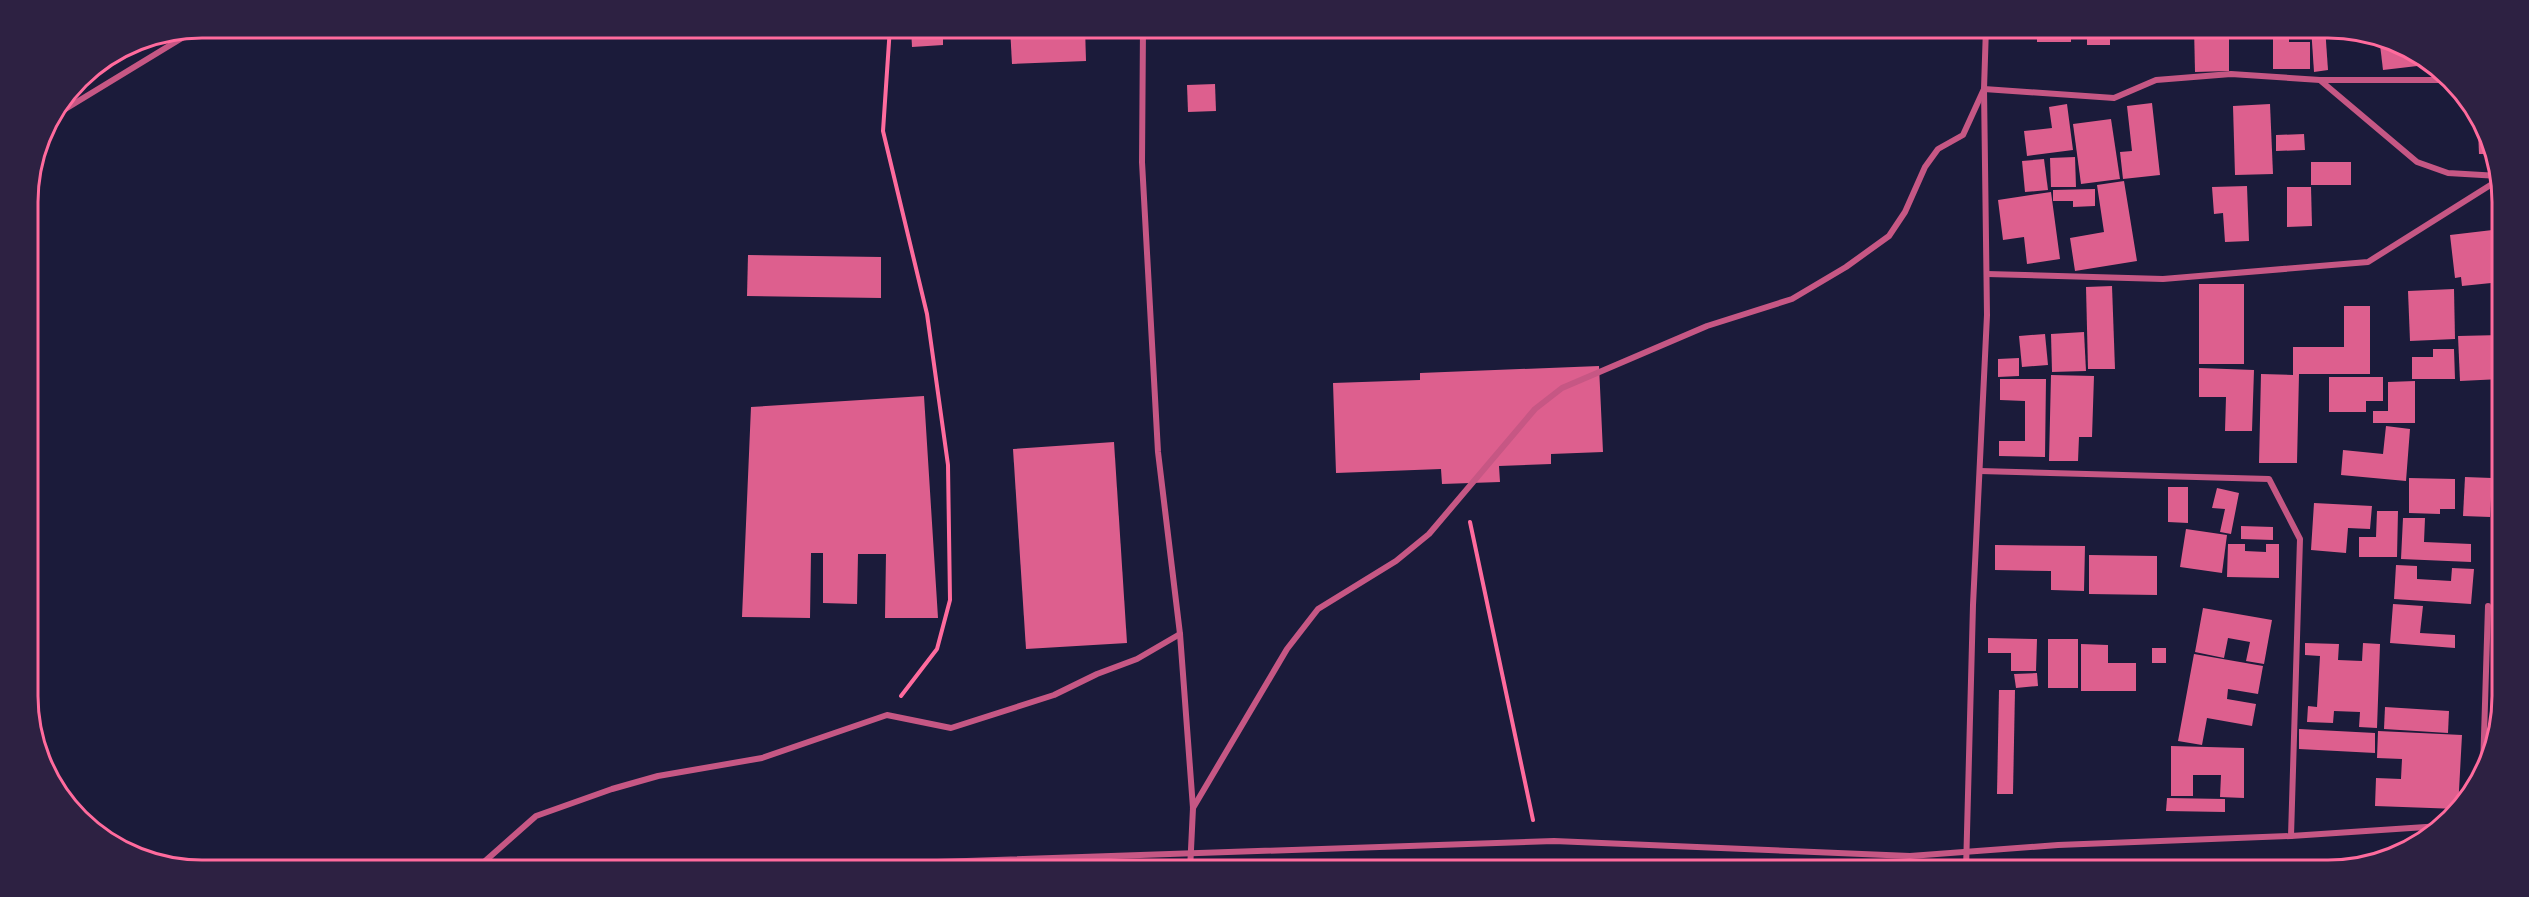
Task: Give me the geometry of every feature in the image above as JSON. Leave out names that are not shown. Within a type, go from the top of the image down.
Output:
[{"type":"street","points":[[1143,38],[1142,162],[1157,440],[1180,634],[1193,808],[1190,860]]},
{"type":"street","points":[[1967,859],[1972,605],[1980,471],[1987,274],[1984,89],[1986,38]]},
{"type":"street","points":[[68,108],[180,39]]},
{"type":"street","points":[[1984,89],[2114,98],[2156,81],[2231,74],[2320,81],[2438,81]]},
{"type":"street","points":[[2320,81],[2417,162],[2448,173],[2489,177]]},
{"type":"street","points":[[1193,808],[1287,649],[1318,609],[1396,561],[1429,534],[1535,409],[1562,388],[1707,326],[1792,299],[1846,267],[1889,236],[1905,212],[1924,167],[1938,149],[1963,135],[1984,89]]},
{"type":"street","points":[[1987,274],[2163,279],[2368,262],[2490,184]]},
{"type":"street","points":[[1980,471],[2269,479],[2300,539],[2290,836]]},
{"type":"street","points":[[2484,745],[2488,606]]},
{"type":"street","points":[[486,860],[536,816],[658,776],[762,758],[887,715],[951,728],[1053,695],[1097,674],[1137,659],[1180,634]]},
{"type":"street","points":[[1033,860],[1539,842],[1910,856],[2058,845],[2290,836],[2425,827]]},
{"type":"path","points":[[887,715],[937,649],[950,600],[948,465],[927,314],[882,130],[889,38]]},
{"type":"path","points":[[1464,492],[1523,781],[1539,842]]},
{"type":"building","points":[[912,38],[943,38],[943,45],[912,47]]},
{"type":"building","points":[[1011,38],[1085,38],[1086,61],[1012,64]]},
{"type":"building","points":[[2037,38],[2071,38],[2071,42],[2037,42]]},
{"type":"building","points":[[2087,38],[2110,38],[2110,45],[2087,45]]},
{"type":"building","points":[[2194,38],[2229,38],[2229,71],[2195,72]]},
{"type":"building","points":[[2273,38],[2289,38],[2289,42],[2310,42],[2310,69],[2273,69]]},
{"type":"building","points":[[2312,38],[2326,38],[2328,70],[2314,72]]},
{"type":"building","points":[[2380,46],[2400,54],[2419,66],[2383,70]]},
{"type":"building","points":[[1215,84],[1216,111],[1188,112],[1187,85]]},
{"type":"building","points":[[2152,103],[2160,175],[2123,179],[2120,152],[2132,151],[2127,106]]},
{"type":"building","points":[[2067,104],[2073,150],[2027,156],[2024,131],[2052,128],[2049,107]]},
{"type":"building","points":[[2270,104],[2273,174],[2235,175],[2233,106]]},
{"type":"building","points":[[2111,119],[2120,179],[2081,184],[2073,124]]},
{"type":"building","points":[[2304,134],[2305,150],[2276,151],[2276,135]]},
{"type":"building","points":[[2478,138],[2484,154],[2479,154]]},
{"type":"building","points":[[2075,157],[2076,187],[2051,187],[2050,158]]},
{"type":"building","points":[[2044,159],[2048,190],[2025,192],[2022,161]]},
{"type":"building","points":[[2311,162],[2351,162],[2351,185],[2311,185]]},
{"type":"building","points":[[2124,181],[2137,261],[2075,271],[2070,238],[2104,232],[2097,185]]},
{"type":"building","points":[[2247,186],[2249,241],[2225,242],[2223,213],[2214,214],[2212,187]]},
{"type":"building","points":[[2287,187],[2311,187],[2312,226],[2287,227]]},
{"type":"building","points":[[2095,189],[2095,206],[2073,207],[2073,201],[2053,201],[2053,190]]},
{"type":"building","points":[[2051,192],[2060,259],[2027,264],[2024,237],[2003,240],[1998,200]]},
{"type":"building","points":[[2492,230],[2492,283],[2462,286],[2461,277],[2455,278],[2450,235]]},
{"type":"building","points":[[748,255],[881,257],[881,298],[747,296]]},
{"type":"building","points":[[2199,284],[2244,284],[2244,364],[2199,364]]},
{"type":"building","points":[[2112,286],[2115,369],[2088,369],[2086,287]]},
{"type":"building","points":[[2454,289],[2455,339],[2410,341],[2408,291]]},
{"type":"building","points":[[2344,306],[2370,306],[2370,374],[2299,374],[2297,463],[2259,463],[2261,374],[2293,375],[2293,347],[2344,347]]},
{"type":"building","points":[[2084,332],[2086,371],[2052,372],[2051,334]]},
{"type":"building","points":[[2045,334],[2048,365],[2022,367],[2019,336]]},
{"type":"building","points":[[2492,335],[2492,379],[2460,381],[2458,336]]},
{"type":"building","points":[[2433,349],[2454,349],[2455,379],[2412,379],[2412,357],[2433,357]]},
{"type":"building","points":[[2019,358],[2019,376],[1998,377],[1998,359]]},
{"type":"building","points":[[1599,366],[1603,452],[1551,454],[1551,464],[1499,466],[1500,482],[1442,484],[1441,469],[1336,473],[1333,383],[1420,380],[1420,373]]},
{"type":"building","points":[[2199,368],[2254,370],[2252,431],[2225,431],[2226,397],[2199,397]]},
{"type":"building","points":[[2051,375],[2094,376],[2092,437],[2079,437],[2078,461],[2049,461]]},
{"type":"building","points":[[2329,377],[2383,377],[2383,401],[2366,401],[2366,412],[2329,412]]},
{"type":"building","points":[[2000,379],[2046,379],[2045,457],[1999,456],[1999,441],[2025,441],[2025,401],[2000,400]]},
{"type":"building","points":[[2415,381],[2415,423],[2373,423],[2373,411],[2388,411],[2388,382]]},
{"type":"building","points":[[924,396],[938,618],[885,618],[886,554],[858,554],[857,604],[823,603],[823,553],[811,553],[810,618],[742,617],[751,407]]},
{"type":"building","points":[[2386,426],[2410,429],[2406,481],[2341,475],[2343,450],[2383,454]]},
{"type":"building","points":[[1114,442],[1127,643],[1026,649],[1013,449]]},
{"type":"building","points":[[2465,477],[2492,478],[2490,517],[2463,516]]},
{"type":"building","points":[[2409,478],[2455,479],[2455,509],[2440,509],[2440,514],[2409,513]]},
{"type":"building","points":[[2168,487],[2188,487],[2188,523],[2168,522]]},
{"type":"building","points":[[2217,488],[2239,493],[2231,534],[2220,532],[2225,509],[2212,508]]},
{"type":"building","points":[[2314,503],[2372,506],[2370,529],[2348,528],[2346,553],[2311,550]]},
{"type":"building","points":[[2377,511],[2398,511],[2397,557],[2359,557],[2359,537],[2376,537]]},
{"type":"building","points":[[2403,518],[2425,518],[2424,542],[2471,544],[2471,562],[2401,559]]},
{"type":"building","points":[[2241,526],[2273,527],[2273,540],[2241,539]]},
{"type":"building","points":[[2186,529],[2227,535],[2222,573],[2180,567]]},
{"type":"building","points":[[2228,544],[2245,544],[2245,551],[2266,552],[2266,544],[2279,544],[2279,578],[2227,577]]},
{"type":"building","points":[[1995,545],[2085,546],[2084,591],[2051,590],[2051,571],[1995,570]]},
{"type":"building","points":[[2089,555],[2157,556],[2157,595],[2089,594]]},
{"type":"building","points":[[2396,565],[2417,566],[2417,579],[2451,581],[2452,568],[2474,569],[2471,604],[2394,599]]},
{"type":"building","points":[[2393,604],[2423,606],[2420,633],[2455,635],[2455,648],[2390,643]]},
{"type":"building","points":[[2203,608],[2272,620],[2264,664],[2246,661],[2250,642],[2228,638],[2224,658],[2195,652]]},
{"type":"building","points":[[1988,638],[2037,639],[2036,671],[2011,671],[2011,653],[1988,653]]},
{"type":"building","points":[[2048,639],[2078,639],[2078,688],[2048,688]]},
{"type":"building","points":[[2305,643],[2339,644],[2338,660],[2362,661],[2363,643],[2380,644],[2377,728],[2359,727],[2360,712],[2334,711],[2333,723],[2307,722],[2308,706],[2317,707],[2320,656],[2305,655]]},
{"type":"building","points":[[2081,644],[2108,645],[2108,663],[2136,663],[2136,691],[2081,691]]},
{"type":"building","points":[[2152,648],[2166,648],[2166,663],[2152,663]]},
{"type":"building","points":[[2194,654],[2263,666],[2258,694],[2228,689],[2227,699],[2256,704],[2252,726],[2207,718],[2202,745],[2178,741]]},
{"type":"building","points":[[2037,673],[2038,686],[2016,688],[2014,674]]},
{"type":"building","points":[[1999,690],[2015,690],[2013,794],[1997,794]]},
{"type":"building","points":[[2385,707],[2449,711],[2448,733],[2384,729]]},
{"type":"building","points":[[2299,729],[2375,733],[2375,753],[2299,749]]},
{"type":"building","points":[[2378,731],[2462,735],[2459,794],[2445,809],[2375,806],[2376,778],[2401,779],[2402,759],[2377,758]]},
{"type":"building","points":[[2171,746],[2244,748],[2244,798],[2220,797],[2221,775],[2193,775],[2193,796],[2171,796]]},
{"type":"building","points":[[2167,798],[2225,799],[2225,812],[2166,811]]}]
